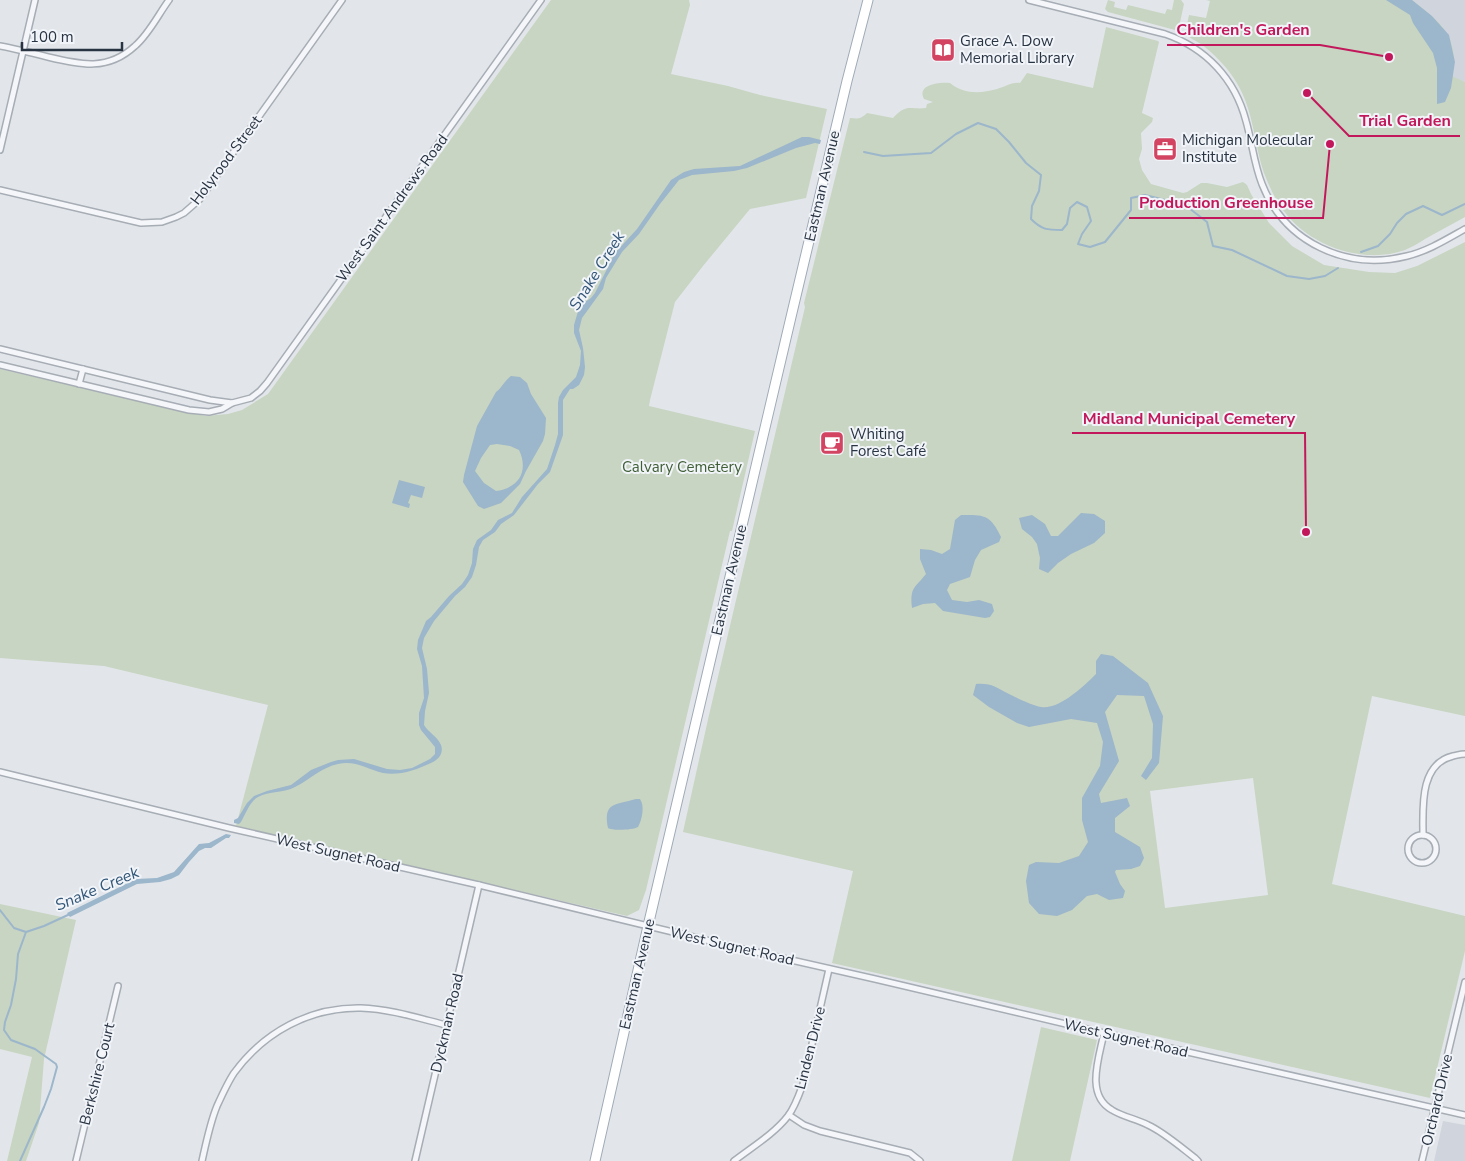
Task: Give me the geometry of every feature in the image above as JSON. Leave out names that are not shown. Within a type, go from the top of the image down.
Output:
[{"type":"main road","name":"Eastman Avenue","points":[[595,1161],[818,200],[868,0]]},
{"type":"street","points":[[0,150],[35,0]]},
{"type":"street","points":[[0,46],[84,65],[108,62],[126,53],[136,45],[169,0]]},
{"type":"street","name":"Holyrood Street","points":[[0,190],[135,223],[162,222],[184,213],[200,199],[342,0]]},
{"type":"street","name":"West Saint Andrews Road","points":[[0,365],[189,410],[209,412],[251,398],[268,382],[541,0]]},
{"type":"street","points":[[1029,0],[1179,38],[1206,56],[1224,75],[1238,97],[1262,184],[1274,207],[1300,235],[1321,249],[1349,258],[1393,259],[1420,252],[1465,229]]},
{"type":"street","name":"West Saint Andrews Road","points":[[0,349],[210,400],[232,403]]},
{"type":"street","points":[[79,384],[83,369]]},
{"type":"street","points":[[1423,835],[1424,796],[1429,775],[1435,765],[1446,757],[1465,754]]},
{"type":"street","name":"West Sugnet Road","points":[[0,772],[228,828],[479,885],[830,969],[1465,1115]]},
{"type":"street","points":[[1423,835],[1432,839],[1436,848],[1433,858],[1424,863],[1414,860],[1410,856],[1408,847],[1413,838],[1423,835]]},
{"type":"street","name":"Dyckman Road","points":[[415,1161],[479,885]]},
{"type":"street","name":"Linden Drive","points":[[734,1161],[779,1126],[789,1114],[796,1100],[803,1084],[830,969]]},
{"type":"street","name":"Orchard Drive","points":[[1422,1161],[1465,982]]},
{"type":"street","name":"Berkshire Court","points":[[76,1161],[118,986]]},
{"type":"street","points":[[202,1161],[216,1107],[234,1073],[256,1049],[282,1027],[310,1015],[360,1008],[385,1010],[446,1025]]},
{"type":"street","points":[[1104,1033],[1098,1062],[1096,1086],[1102,1102],[1112,1110],[1150,1126],[1198,1161]]},
{"type":"street","points":[[789,1114],[804,1124],[820,1131],[910,1153],[920,1161]]},
{"type":"shaded area","points":[[1412,0],[1465,0],[1465,82],[1452,77],[1455,62],[1432,16]]},
{"type":"shaded area","points":[[1443,1121],[1465,1125],[1465,1161],[1434,1161]]},
{"type":"green space","name":"Calvary Cemetery","points":[[551,0],[689,0],[690,5],[671,74],[827,109],[806,198],[750,209],[675,302],[650,400],[649,406],[755,431],[646,890],[639,910],[627,916],[236,826],[268,705],[104,666],[0,658],[0,369],[205,416],[228,414],[242,410],[268,394]]},
{"type":"green space","points":[[1108,0],[1115,2],[1114,7],[1126,10],[1128,5],[1165,14],[1167,9],[1172,10],[1174,0],[1181,0],[1184,4],[1179,27],[1175,30],[1108,12],[1105,9]]},
{"type":"green space","points":[[1206,0],[1412,0],[1432,16],[1451,40],[1454,62],[1452,76],[1465,82],[1465,217],[1405,250],[1389,254],[1372,255],[1338,249],[1307,234],[1283,210],[1272,192],[1260,161],[1249,112],[1240,88],[1230,73],[1210,51],[1185,34],[1189,15],[1206,18],[1210,1]]},
{"type":"green space","points":[[1106,27],[1158,41],[1142,113],[1153,118],[1152,122],[1141,133],[1142,149],[1139,159],[1142,170],[1151,184],[1183,193],[1201,183],[1227,187],[1243,182],[1247,185],[1269,223],[1292,246],[1324,265],[1369,272],[1395,273],[1417,266],[1465,242],[1465,716],[1372,696],[1332,884],[1465,916],[1465,951],[1430,1098],[832,963],[853,871],[683,832],[805,307],[804,303],[850,118],[859,118],[867,113],[893,118],[905,109],[926,108],[927,104],[933,102],[924,99],[923,90],[931,85],[941,83],[950,83],[966,91],[984,92],[1020,83],[1027,73],[1093,88]],"holes":[[[1253,778],[1268,895],[1165,908],[1150,791]]]},
{"type":"green space","points":[[0,904],[76,920],[44,1059],[39,1123],[26,1161],[7,1161],[32,1057],[0,1049]]},
{"type":"green space","points":[[1041,1027],[1097,1040],[1070,1161],[1012,1161]]},
{"type":"water","points":[[1386,0],[1412,0],[1432,16],[1449,35],[1455,62],[1451,88],[1445,102],[1437,104],[1437,68],[1433,53],[1413,23],[1410,15]]},
{"type":"water","points":[[802,137],[821,140],[820,144],[815,143],[796,148],[747,168],[692,175],[679,180],[639,234],[622,252],[606,278],[603,289],[582,318],[579,330],[583,348],[584,375],[579,385],[570,389],[563,400],[563,435],[550,472],[514,515],[483,540],[479,547],[472,577],[434,621],[424,638],[422,648],[427,669],[429,693],[424,725],[438,739],[441,745],[442,751],[438,758],[434,762],[419,768],[395,774],[383,773],[350,763],[332,766],[291,789],[258,797],[250,805],[241,822],[239,824],[234,823],[234,820],[238,818],[247,803],[254,796],[291,785],[311,770],[331,762],[354,759],[387,769],[400,770],[412,768],[430,759],[435,754],[435,747],[419,725],[419,713],[424,698],[422,666],[417,649],[418,640],[426,621],[462,584],[468,575],[472,563],[473,549],[477,540],[491,530],[498,520],[512,513],[522,497],[547,469],[558,434],[559,397],[576,377],[580,365],[581,351],[574,333],[574,325],[579,308],[595,293],[615,253],[637,229],[671,180],[684,172],[694,169],[740,166]]},
{"type":"water","points":[[511,376],[520,377],[527,383],[531,394],[546,418],[545,434],[520,484],[501,503],[484,509],[478,506],[463,482],[464,475],[477,426],[496,392]],"holes":[[[490,445],[510,446],[519,450],[522,458],[522,471],[520,477],[511,486],[496,491],[484,483],[475,471]]]},
{"type":"water","points":[[399,480],[425,487],[422,498],[411,495],[408,503],[410,504],[409,508],[392,503]]},
{"type":"water","points":[[1081,513],[1094,514],[1105,521],[1105,533],[1094,543],[1071,554],[1058,563],[1048,573],[1039,569],[1040,558],[1037,544],[1022,529],[1019,518],[1032,515],[1045,524],[1051,536],[1058,536]]},
{"type":"water","points":[[961,515],[986,517],[997,529],[1001,537],[999,542],[981,550],[975,560],[970,577],[950,584],[947,590],[952,600],[967,602],[979,600],[992,604],[994,611],[990,617],[985,618],[943,611],[935,603],[923,604],[912,608],[912,592],[926,574],[920,559],[920,549],[942,554],[950,549],[955,520]]},
{"type":"water","points":[[1101,654],[1113,656],[1148,683],[1163,716],[1159,763],[1146,780],[1141,776],[1152,758],[1153,724],[1144,696],[1117,695],[1105,712],[1119,761],[1099,794],[1101,803],[1127,798],[1130,806],[1115,818],[1115,832],[1140,847],[1144,858],[1140,866],[1116,870],[1115,872],[1120,884],[1125,891],[1123,898],[1109,900],[1097,894],[1087,896],[1072,910],[1057,916],[1039,914],[1029,903],[1026,881],[1029,865],[1036,862],[1059,863],[1079,856],[1088,842],[1082,820],[1082,798],[1100,766],[1103,742],[1097,723],[1071,719],[1029,727],[1017,723],[989,707],[973,695],[976,684],[986,684],[1037,706],[1048,707],[1056,705],[1071,696],[1096,674],[1096,661]]},
{"type":"water","points":[[640,799],[643,809],[638,827],[623,830],[608,828],[607,813],[609,809],[617,804]]},
{"type":"water","points":[[226,834],[231,835],[211,848],[199,851],[179,875],[171,879],[137,884],[70,917],[67,913],[136,879],[157,878],[174,872],[199,844],[209,843]]},
{"type":"waterway","name":"Snake Creek","points":[[864,152],[883,156],[931,153],[956,134],[978,123],[996,129],[1026,163],[1041,175],[1039,191],[1032,206],[1031,219],[1038,225],[1048,229],[1062,230],[1067,224],[1070,208],[1077,202],[1087,207],[1091,221],[1078,244],[1090,247],[1105,242],[1131,210],[1131,198],[1145,195],[1185,205],[1207,222],[1213,246],[1232,250],[1287,276],[1309,279],[1325,276],[1338,268]]},
{"type":"waterway","name":"Snake Creek","points":[[1361,252],[1378,246],[1406,214],[1423,206],[1442,215],[1465,204]]},
{"type":"waterway","name":"Snake Creek","points":[[0,910],[14,928],[26,932],[70,914]]},
{"type":"waterway","points":[[20,1161],[44,1107],[57,1067],[56,1064],[35,1049],[11,1040],[4,1030],[16,979],[18,954],[26,932]]},
{"type":"place","name":"Grace A. Dow Memorial Library","points":[[943,50]]},
{"type":"place","name":"Children's Garden","points":[[1389,57]]},
{"type":"place","name":"Trial Garden","points":[[1307,93]]},
{"type":"place","name":"Production Greenhouse","points":[[1330,144]]},
{"type":"place","name":"Michigan Molecular Institute","points":[[1165,149]]},
{"type":"place","name":"Whiting Forest Café","points":[[832,443]]},
{"type":"place","name":"Midland Municipal Cemetery","points":[[1306,532]]}]
